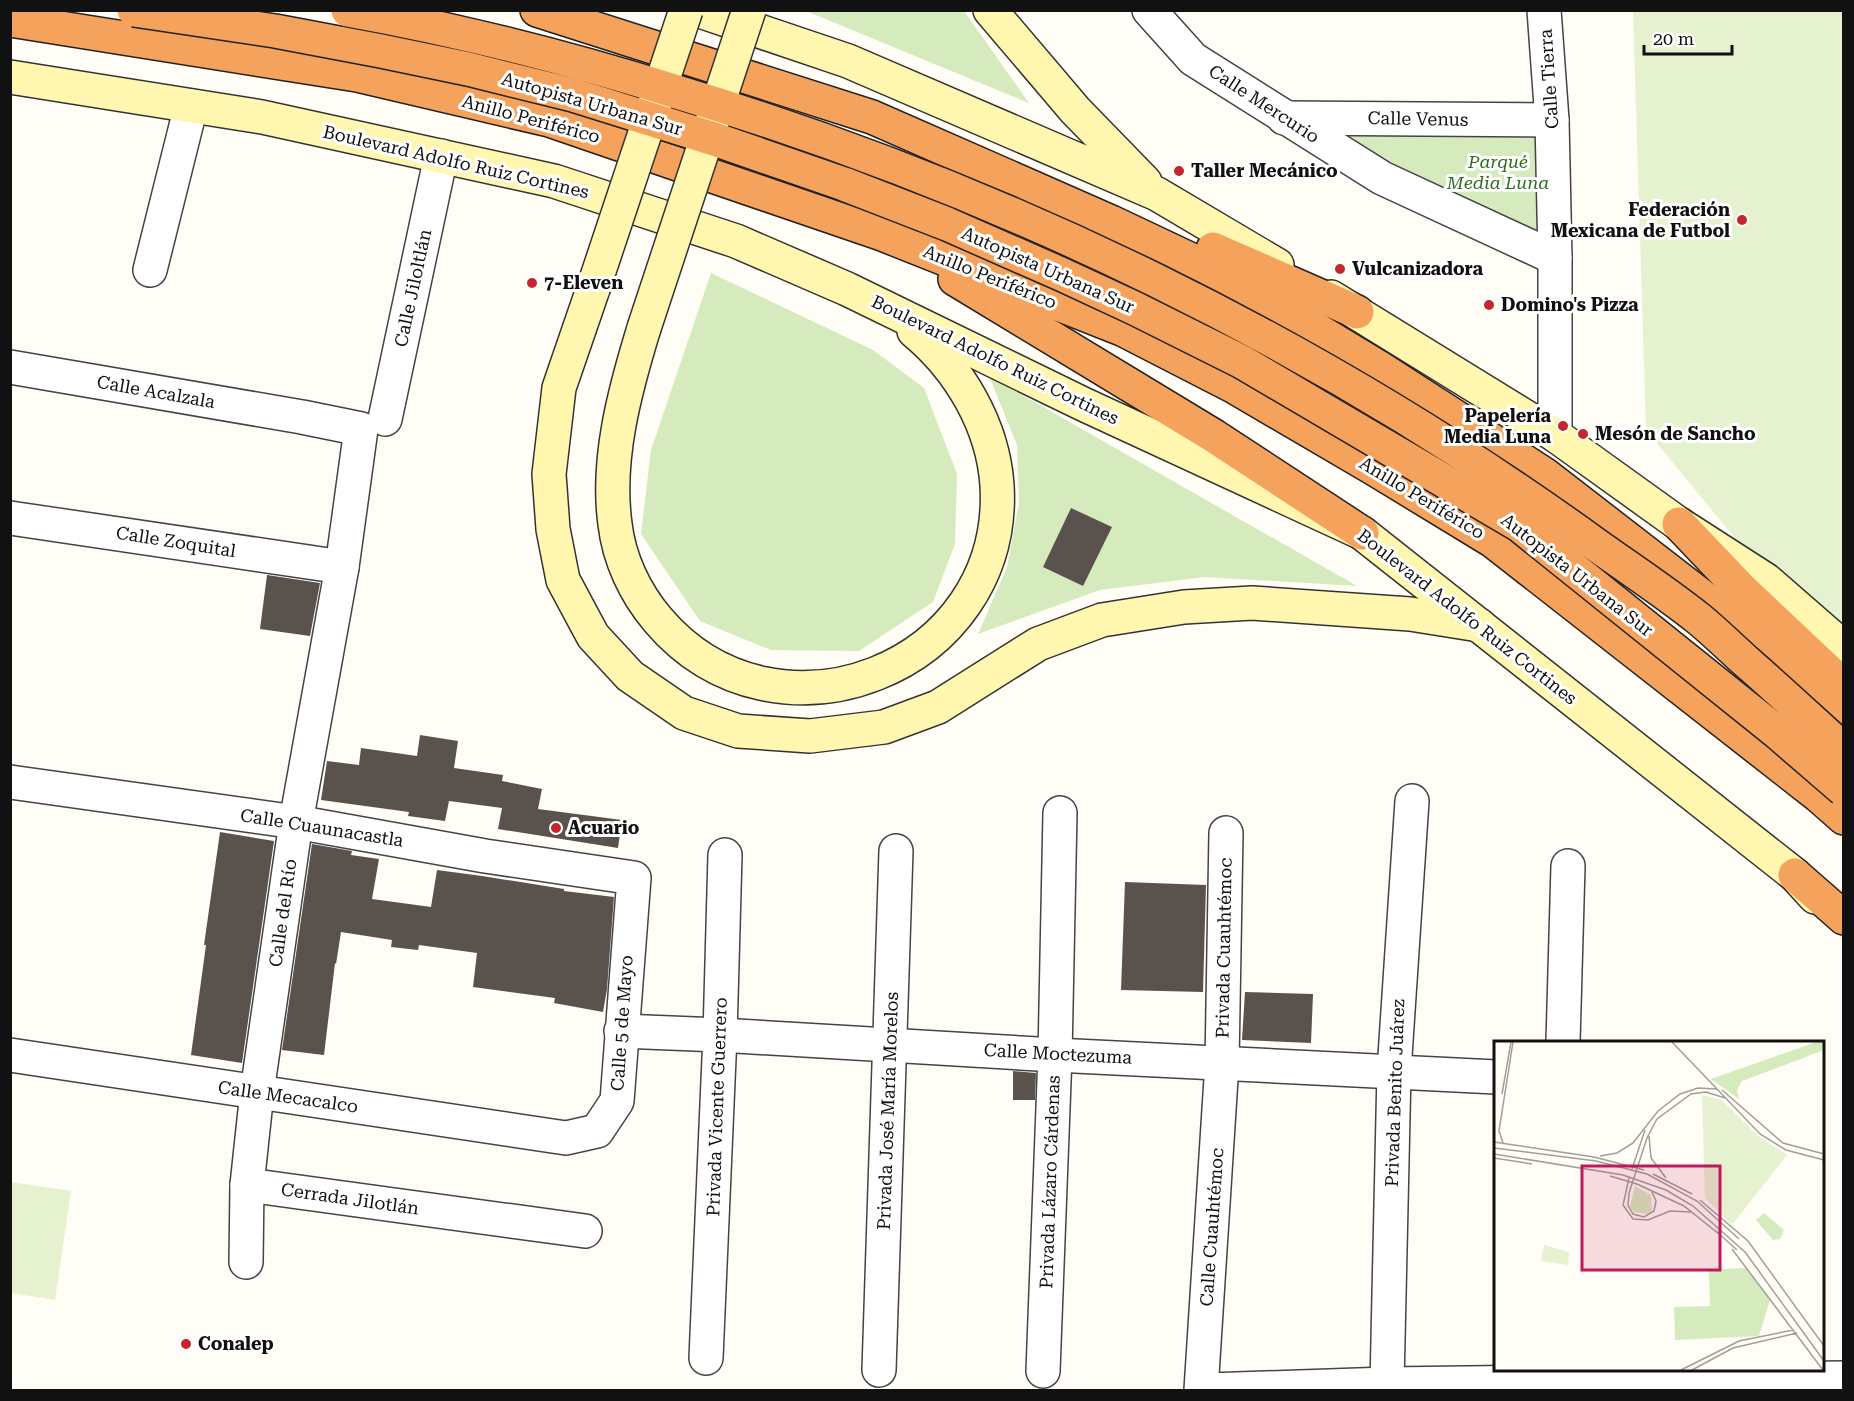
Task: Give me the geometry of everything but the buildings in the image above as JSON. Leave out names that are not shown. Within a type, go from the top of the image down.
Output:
[{"type":"highway","name":"Autopista Urbana Sur","points":[[134,10],[275,31],[381,51],[468,69],[573,95],[714,139],[844,184],[947,224],[1063,275],[1242,362],[1518,525],[1778,734],[1844,790]]},
{"type":"highway","name":"Autopista Urbana Sur","points":[[348,10],[484,38],[616,73],[740,110],[855,150],[981,200],[1215,309],[1438,437],[1545,507],[1700,619],[1844,750]]},
{"type":"highway","points":[[537,10],[1022,163],[1357,312]]},
{"type":"highway","name":"Anillo Periférico","points":[[10,20],[357,75],[549,120],[882,234],[1124,330],[1233,386],[1493,541],[1810,788],[1844,818]]},
{"type":"highway","points":[[872,117],[1111,222],[1202,265],[1380,368],[1544,474],[1743,628],[1844,713]]},
{"type":"highway","points":[[882,234],[1054,341],[1214,436],[1362,533]]},
{"type":"highway","points":[[1679,524],[1740,588],[1844,686]]},
{"type":"highway","points":[[1795,875],[1844,918]]},
{"type":"main road","points":[[686,10],[560,388],[549,474],[553,529],[563,580],[593,636],[630,676],[684,713],[738,731],[810,736],[884,727],[938,707],[1038,644],[1102,620],[1184,607],[1252,603],[1410,614],[1480,625]]},
{"type":"main road","points":[[697,10],[848,61],[1157,194],[1357,312],[1555,435],[1679,524],[1766,580],[1844,648]]},
{"type":"main road","points":[[749,10],[631,370],[622,412],[612,496],[617,536],[633,583],[649,608],[668,631],[691,651],[716,667],[744,679],[773,686],[834,687],[863,680],[891,669],[917,653],[960,611],[976,585],[988,558],[995,529],[998,499],[996,469],[989,439],[978,412],[962,386],[945,361],[924,339],[892,314],[847,289]]},
{"type":"main road","points":[[990,10],[1075,110],[1157,194]]},
{"type":"main road","name":"Boulevard Adolfo Ruiz Cortines","points":[[10,77],[262,117],[554,181],[736,241],[847,289],[1083,404],[1362,533],[1795,875],[1844,929]]},
{"type":"street","name":"Calle Mercurio","points":[[1149,10],[1193,59],[1283,118],[1382,178],[1555,258]]},
{"type":"street","name":"Calle Tierra","points":[[1544,10],[1552,120],[1555,435]]},
{"type":"street","points":[[150,270],[191,106]]},
{"type":"street","name":"Calle Venus","points":[[1283,118],[1552,120]]},
{"type":"street","name":"Calle Jiloltlán","points":[[386,419],[441,156]]},
{"type":"street","name":"Calle Acalzala","points":[[10,367],[361,429],[342,567]]},
{"type":"street","name":"Calle Zoquital","points":[[10,518],[342,567]]},
{"type":"street","name":"Calle del Río","points":[[246,1262],[247,1185],[257,1092],[296,822],[342,567]]},
{"type":"street","name":"Calle Cuaunacastla","points":[[10,782],[296,822],[485,856],[634,878]]},
{"type":"street","name":"Privada Benito Juárez","points":[[1387,1384],[1394,1071],[1412,801]]},
{"type":"street","name":"Privada Lázaro Cárdenas","points":[[1043,1371],[1055,1055],[1060,813]]},
{"type":"street","name":"Privada Cuauhtémoc","points":[[1222,1063],[1226,833]]},
{"type":"street","name":"Privada José María Morelos","points":[[879,1370],[896,851]]},
{"type":"street","name":"Privada Vicente Guerrero","points":[[706,1359],[725,855]]},
{"type":"street","points":[[1563,1041],[1568,866]]},
{"type":"street","name":"Calle 5 de Mayo","points":[[566,1138],[597,1131],[616,1101],[634,878]]},
{"type":"street","name":"Calle Moctezuma","points":[[621,1031],[1494,1077]]},
{"type":"street","name":"Calle Mecacalco","points":[[10,1056],[566,1138]]},
{"type":"street","name":"Calle Cuauhtémoc","points":[[1201,1390],[1222,1063]]},
{"type":"street","name":"Cerrada Jilotlán","points":[[247,1185],[585,1231]]},
{"type":"street","points":[[1208,1390],[1387,1384],[1844,1378]]},
{"type":"green space","points":[[806,11],[964,11],[1029,103]]},
{"type":"green space","name":"Federación Mexicana de Futbol","points":[[1633,11],[1843,11],[1843,643],[1757,565],[1646,430]]},
{"type":"green space","name":"Parqué Media Luna","points":[[1283,118],[1552,120],[1555,258]]},
{"type":"green space","points":[[711,273],[873,350],[924,388],[957,474],[955,544],[933,602],[859,651],[771,650],[700,621],[641,534],[651,450]]},
{"type":"green space","points":[[989,376],[1357,586],[1205,577],[1100,590],[978,634],[1007,567],[1019,503],[1017,445]]},
{"type":"green space","points":[[11,1182],[71,1191],[55,1300],[11,1293]]},
{"type":"place","name":"Taller Mecánico","points":[[1179,171]]},
{"type":"place","name":"Federación Mexicana de Futbol","points":[[1742,220]]},
{"type":"place","name":"Vulcanizadora","points":[[1340,269]]},
{"type":"place","name":"7-Eleven","points":[[532,283]]},
{"type":"place","name":"Domino's Pizza","points":[[1489,305]]},
{"type":"place","name":"Papelería Media Luna","points":[[1563,426]]},
{"type":"place","name":"Mesón de Sancho","points":[[1583,434]]},
{"type":"place","name":"Acuario","points":[[556,828]]},
{"type":"place","name":"Conalep","points":[[186,1344]]}]
